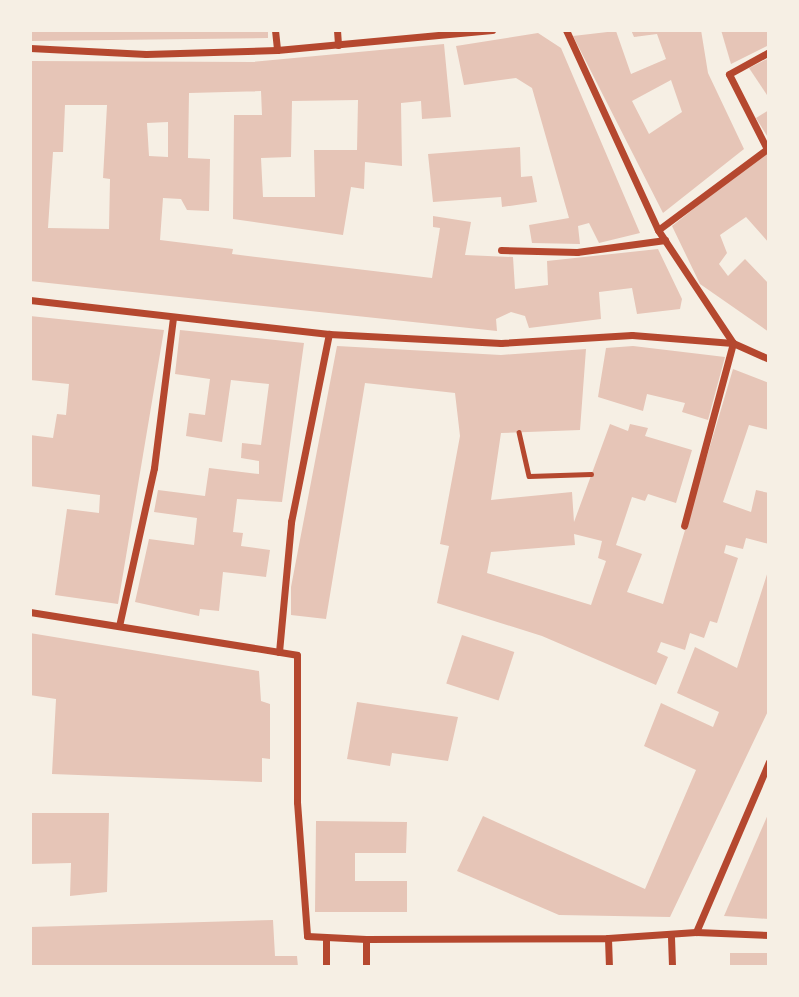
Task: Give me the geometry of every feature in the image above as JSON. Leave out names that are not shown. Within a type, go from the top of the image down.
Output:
[{"type":"street","points":[[275,30],[277,50]]},
{"type":"street","points":[[337,30],[338,45]]},
{"type":"street","points":[[30,48],[146,54],[277,50],[492,30]]},
{"type":"street","points":[[566,30],[658,230],[733,343],[684,526]]},
{"type":"street","points":[[658,230],[767,149],[729,74],[769,52]]},
{"type":"street","points":[[501,250],[577,252],[665,240]]},
{"type":"street","points":[[30,300],[330,334],[501,343],[632,335],[733,343],[769,359]]},
{"type":"street","points":[[119,626],[154,468],[173,317]]},
{"type":"street","points":[[279,653],[291,522],[330,334]]},
{"type":"street","points":[[30,612],[297,655],[297,802],[307,936],[326,939],[608,938],[671,937],[696,932],[769,935]]},
{"type":"street","points":[[696,932],[769,762]]},
{"type":"street","points":[[671,937],[672,967]]},
{"type":"street","points":[[608,938],[609,967]]},
{"type":"street","points":[[326,939],[326,967]]},
{"type":"street","points":[[366,939],[366,967]]},
{"type":"path","points":[[519,432],[529,476],[591,474]]},
{"type":"building","points":[[30,30],[268,30],[268,38],[30,41]]},
{"type":"building","points":[[631,30],[701,30],[708,73],[744,149],[663,213],[573,36],[616,31],[631,74],[666,59],[657,34],[634,37]],"holes":[[[671,80],[682,112],[649,134],[632,101]]]},
{"type":"building","points":[[721,30],[769,30],[769,45],[731,64]]},
{"type":"building","points":[[538,33],[561,48],[640,233],[599,243],[589,223],[578,226],[580,244],[532,243],[529,225],[569,218],[532,88],[516,78],[464,85],[456,46]]},
{"type":"building","points":[[444,44],[451,117],[422,119],[421,101],[401,103],[402,166],[365,162],[364,189],[351,187],[343,235],[233,219],[234,115],[262,115],[261,91],[189,93],[188,158],[210,159],[209,211],[187,210],[181,199],[163,198],[160,240],[233,249],[232,254],[432,278],[440,228],[433,227],[433,216],[471,222],[465,255],[513,257],[515,289],[548,285],[547,261],[658,249],[682,299],[680,309],[637,314],[632,288],[599,292],[601,319],[529,328],[525,316],[511,312],[496,319],[497,331],[30,281],[30,61],[252,62]],"holes":[[[358,100],[357,150],[314,150],[315,197],[263,197],[261,158],[291,157],[292,101]],[[65,105],[107,105],[103,178],[110,179],[109,229],[48,228],[53,152],[63,152]],[[168,122],[168,157],[149,156],[147,123]]]},
{"type":"building","points":[[769,58],[769,98],[749,68]]},
{"type":"building","points":[[769,110],[769,139],[756,118]]},
{"type":"building","points":[[520,147],[521,177],[532,176],[537,202],[502,207],[501,197],[433,202],[428,154]]},
{"type":"building","points":[[769,149],[769,243],[746,217],[720,235],[727,253],[719,264],[728,276],[745,259],[769,284],[769,332],[700,284],[672,226]]},
{"type":"building","points":[[30,316],[164,330],[118,604],[55,595],[67,509],[99,513],[100,495],[30,486],[30,435],[53,438],[57,414],[66,415],[69,384],[30,380]]},
{"type":"building","points":[[180,330],[304,343],[282,502],[237,499],[233,532],[243,533],[241,546],[270,550],[266,577],[223,572],[219,611],[200,609],[199,616],[135,602],[149,539],[194,545],[197,518],[154,512],[158,490],[205,496],[209,468],[259,474],[259,461],[241,458],[242,443],[261,445],[269,384],[231,380],[222,442],[186,436],[189,413],[205,415],[210,379],[175,374]]},
{"type":"building","points":[[337,346],[501,355],[586,349],[580,430],[501,433],[491,500],[572,492],[574,522],[610,424],[628,431],[630,424],[648,428],[645,436],[692,450],[676,503],[648,494],[645,501],[632,497],[616,545],[642,554],[627,592],[663,604],[733,369],[769,383],[769,430],[749,425],[723,502],[751,512],[756,490],[769,493],[769,544],[746,538],[743,549],[726,545],[724,553],[738,558],[717,623],[710,621],[704,638],[690,633],[685,650],[661,642],[657,652],[668,657],[656,685],[542,636],[437,603],[449,546],[440,544],[460,436],[455,393],[365,383],[326,619],[291,615],[291,587]],"holes":[[[574,534],[602,541],[598,558],[606,561],[591,605],[487,573],[491,552],[575,545]]]},
{"type":"building","points":[[633,346],[725,357],[708,420],[682,412],[685,403],[647,394],[643,411],[598,397],[606,348]]},
{"type":"building","points":[[769,568],[769,709],[670,917],[559,915],[457,871],[483,816],[645,889],[696,770],[644,746],[661,703],[713,727],[719,712],[677,693],[695,647],[737,668]]},
{"type":"building","points":[[30,633],[259,671],[261,701],[270,704],[270,759],[262,758],[262,782],[52,774],[56,699],[30,695]]},
{"type":"building","points":[[462,635],[514,652],[499,700],[446,684]]},
{"type":"building","points":[[357,702],[458,717],[448,761],[392,753],[390,766],[347,759]]},
{"type":"building","points":[[769,812],[769,919],[724,916]]},
{"type":"building","points":[[30,813],[109,813],[107,892],[70,896],[71,863],[30,864]]},
{"type":"building","points":[[316,821],[407,822],[406,853],[355,853],[355,881],[407,881],[407,912],[315,912]]},
{"type":"building","points":[[273,920],[275,956],[297,956],[298,967],[30,967],[30,927]]},
{"type":"building","points":[[730,953],[769,953],[769,967],[730,967]]}]
